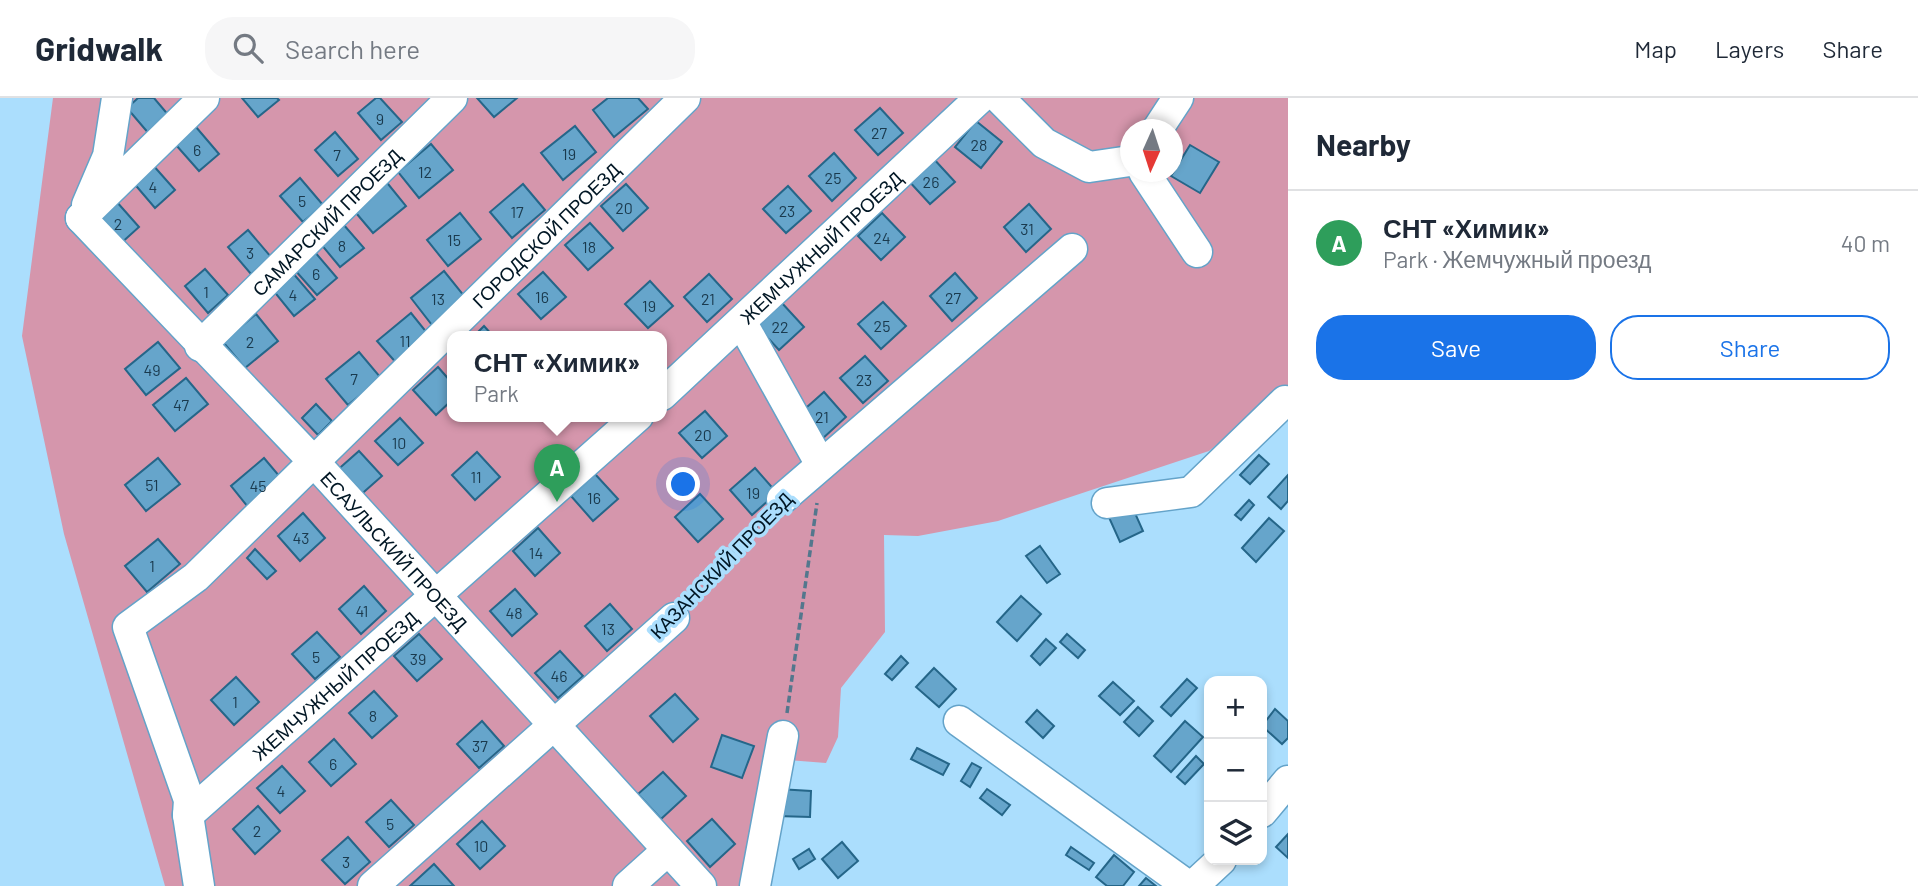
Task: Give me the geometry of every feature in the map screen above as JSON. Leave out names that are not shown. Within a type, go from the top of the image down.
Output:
[{"type":"street","points":[[81,218],[108,156],[117,98]]},
{"type":"street","points":[[81,218],[204,98]]},
{"type":"street","name":"САМАРСКИЙ ПРОЕЗД","points":[[200,346],[452,98]]},
{"type":"street","name":"ГОРОДСКОЙ ПРОЕЗД","points":[[449,331],[685,98]]},
{"type":"street","name":"ЖЕМЧУЖНЫЙ ПРОЕЗД","points":[[667,390],[980,98]]},
{"type":"street","points":[[999,98],[1044,143],[1090,167],[1120,162]]},
{"type":"street","points":[[1164,119],[1178,98]]},
{"type":"street","points":[[1151,182],[1197,252]]},
{"type":"street","name":"ЕСАУЛЬСКИЙ ПРОЕЗД","points":[[81,218],[200,346],[315,463],[701,886]]},
{"type":"street","name":"КАЗАНСКИЙ ПРОЕЗД","points":[[782,499],[1072,249]]},
{"type":"street","points":[[742,323],[822,465]]},
{"type":"street","name":"ГОРОДСКОЙ ПРОЕЗД","points":[[188,815],[189,800],[128,627],[196,577],[447,333]]},
{"type":"street","points":[[1107,503],[1191,492],[1287,402]]},
{"type":"street","name":"ЖЕМЧУЖНЫЙ ПРОЕЗД","points":[[188,815],[631,422]]},
{"type":"street","name":"КАЗАНСКИЙ ПРОЕЗД","points":[[373,886],[674,618]]},
{"type":"street","points":[[959,721],[1188,886]]},
{"type":"street","points":[[755,886],[783,736]]},
{"type":"street","points":[[1267,806],[1288,781]]},
{"type":"street","points":[[188,815],[200,886]]},
{"type":"street","points":[[628,886],[668,850]]},
{"type":"street","points":[[1193,886],[1216,865]]},
{"type":"path","points":[[783,736],[822,465]]},
{"type":"path","name":"КАЗАНСКИЙ ПРОЕЗД","points":[[674,618],[782,499]]},
{"type":"shaded area","points":[[53,98],[1288,98],[1288,386],[1209,451],[998,521],[918,536],[884,535],[885,632],[841,688],[838,737],[826,763],[775,759],[753,886],[165,886],[64,534],[22,336]]},
{"type":"building","points":[[138,98],[154,98],[170,117],[150,135],[127,108]]},
{"type":"building","points":[[242,98],[277,98],[279,100],[258,117]]},
{"type":"building","points":[[376,98],[380,98],[402,122],[381,140],[358,113]]},
{"type":"building","points":[[477,98],[517,98],[494,117]]},
{"type":"building","points":[[608,98],[638,98],[648,109],[614,137],[593,110]]},
{"type":"building","points":[[880,108],[903,133],[878,155],[855,130]]},
{"type":"building","points":[[976,121],[1002,142],[981,168],[955,147]]},
{"type":"building","points":[[575,126],[596,152],[563,180],[541,153]]},
{"type":"building","points":[[196,127],[219,154],[199,171],[176,145]]},
{"type":"building","points":[[335,132],[358,159],[338,176],[315,150]]},
{"type":"building","points":[[431,144],[453,170],[419,198],[398,172]]},
{"type":"building","points":[[1190,145],[1219,162],[1200,193],[1181,182],[1183,156]]},
{"type":"building","points":[[834,153],[856,178],[832,201],[809,176]]},
{"type":"building","points":[[932,157],[955,182],[930,204],[907,179]]},
{"type":"building","points":[[152,164],[175,190],[155,208],[132,181]]},
{"type":"building","points":[[300,178],[323,205],[303,222],[280,196]]},
{"type":"building","points":[[384,179],[406,206],[373,233],[351,207]]},
{"type":"building","points":[[523,184],[545,210],[512,238],[490,212]]},
{"type":"building","points":[[626,184],[648,208],[623,231],[601,206]]},
{"type":"building","points":[[788,186],[811,211],[786,233],[763,209]]},
{"type":"building","points":[[116,201],[139,227],[119,245],[96,218]]},
{"type":"building","points":[[1029,204],[1051,229],[1026,252],[1004,227]]},
{"type":"building","points":[[460,213],[481,239],[448,266],[427,240]]},
{"type":"building","points":[[882,213],[905,237],[881,260],[858,236]]},
{"type":"building","points":[[590,223],[613,248],[588,270],[565,245]]},
{"type":"building","points":[[343,224],[364,248],[340,267],[320,243]]},
{"type":"building","points":[[248,230],[271,257],[251,274],[228,247]]},
{"type":"building","points":[[314,251],[337,278],[317,295],[294,269]]},
{"type":"building","points":[[205,269],[228,295],[208,313],[185,286]]},
{"type":"building","points":[[444,271],[465,297],[432,325],[411,298]]},
{"type":"building","points":[[292,272],[315,299],[294,316],[272,289]]},
{"type":"building","points":[[543,272],[566,297],[541,319],[518,294]]},
{"type":"building","points":[[955,273],[977,298],[952,321],[930,296]]},
{"type":"building","points":[[709,274],[732,299],[707,322],[684,297]]},
{"type":"building","points":[[650,281],[673,306],[648,328],[625,304]]},
{"type":"building","points":[[781,302],[804,327],[779,350],[756,325]]},
{"type":"building","points":[[883,302],[906,326],[881,349],[858,324]]},
{"type":"building","points":[[411,313],[432,339],[399,366],[377,341]]},
{"type":"building","points":[[256,314],[278,341],[245,368],[223,342]]},
{"type":"building","points":[[158,342],[180,368],[146,395],[125,369]]},
{"type":"building","points":[[359,352],[381,378],[348,405],[326,379]]},
{"type":"building","points":[[865,356],[888,381],[863,403],[840,378]]},
{"type":"building","points":[[438,367],[447,377],[447,405],[436,415],[413,390]]},
{"type":"building","points":[[186,378],[208,404],[175,431],[153,405]]},
{"type":"building","points":[[824,392],[846,417],[821,440],[799,414]]},
{"type":"building","points":[[316,404],[332,421],[318,435],[302,418]]},
{"type":"building","points":[[705,411],[727,436],[702,458],[679,433]]},
{"type":"building","points":[[400,418],[423,443],[398,465],[375,441]]},
{"type":"building","points":[[359,451],[382,476],[357,498],[334,473]]},
{"type":"building","points":[[477,452],[500,477],[475,500],[452,475]]},
{"type":"building","points":[[1259,455],[1269,464],[1250,484],[1240,475]]},
{"type":"building","points":[[158,458],[180,484],[146,511],[125,485]]},
{"type":"building","points":[[264,458],[286,484],[252,512],[231,486]]},
{"type":"building","points":[[755,468],[777,493],[752,515],[730,490]]},
{"type":"building","points":[[595,474],[618,499],[593,521],[571,496]]},
{"type":"building","points":[[1288,475],[1288,501],[1281,509],[1268,497]]},
{"type":"building","points":[[700,494],[723,519],[698,542],[675,517]]},
{"type":"building","points":[[1249,500],[1254,505],[1241,520],[1235,515]]},
{"type":"building","points":[[1130,502],[1143,531],[1120,542],[1107,513]]},
{"type":"building","points":[[303,513],[325,538],[300,561],[278,536]]},
{"type":"building","points":[[1269,518],[1284,531],[1256,562],[1242,548]]},
{"type":"building","points":[[538,528],[560,553],[535,576],[513,551]]},
{"type":"building","points":[[158,539],[180,564],[147,592],[125,566]]},
{"type":"building","points":[[1040,546],[1060,574],[1047,583],[1026,556]]},
{"type":"building","points":[[255,549],[276,571],[267,579],[247,558]]},
{"type":"building","points":[[364,586],[386,611],[361,634],[339,609]]},
{"type":"building","points":[[515,589],[537,614],[512,636],[490,611]]},
{"type":"building","points":[[1021,596],[1041,614],[1017,641],[997,622]]},
{"type":"building","points":[[610,604],[632,629],[607,651],[585,626]]},
{"type":"building","points":[[317,632],[340,657],[315,679],[292,654]]},
{"type":"building","points":[[419,634],[442,659],[417,681],[394,656]]},
{"type":"building","points":[[1067,634],[1085,650],[1078,658],[1060,642]]},
{"type":"building","points":[[1046,639],[1056,648],[1040,665],[1031,656]]},
{"type":"building","points":[[560,651],[583,676],[558,698],[535,673]]},
{"type":"building","points":[[901,656],[908,663],[892,680],[885,674]]},
{"type":"building","points":[[934,668],[956,689],[939,707],[916,687]]},
{"type":"building","points":[[236,677],[259,702],[234,725],[211,700]]},
{"type":"building","points":[[1187,679],[1197,688],[1171,716],[1161,707]]},
{"type":"building","points":[[1113,682],[1134,701],[1120,715],[1099,696]]},
{"type":"building","points":[[374,691],[397,716],[372,738],[349,713]]},
{"type":"building","points":[[675,694],[698,719],[673,742],[650,716]]},
{"type":"building","points":[[1138,707],[1153,721],[1139,736],[1124,722]]},
{"type":"building","points":[[1275,709],[1288,721],[1288,738],[1282,744],[1267,730],[1267,719]]},
{"type":"building","points":[[1037,710],[1054,726],[1043,738],[1026,722]]},
{"type":"building","points":[[482,721],[504,746],[479,768],[457,744]]},
{"type":"building","points":[[1185,721],[1203,737],[1171,772],[1154,756]]},
{"type":"building","points":[[722,735],[754,746],[742,778],[711,767]]},
{"type":"building","points":[[334,739],[356,764],[331,786],[309,762]]},
{"type":"building","points":[[917,748],[949,764],[943,775],[911,759]]},
{"type":"building","points":[[1196,756],[1204,764],[1185,784],[1177,777]]},
{"type":"building","points":[[972,763],[981,768],[970,787],[961,781]]},
{"type":"building","points":[[282,766],[305,791],[280,813],[257,788]]},
{"type":"building","points":[[663,772],[686,796],[661,819],[638,794]]},
{"type":"building","points":[[778,789],[811,791],[810,817],[777,816]]},
{"type":"building","points":[[987,789],[1010,805],[1002,815],[980,798]]},
{"type":"building","points":[[391,800],[414,825],[389,847],[366,822]]},
{"type":"building","points":[[258,806],[280,831],[255,854],[233,829]]},
{"type":"building","points":[[712,819],[735,844],[710,867],[687,841]]},
{"type":"building","points":[[482,821],[505,846],[480,869],[457,844]]},
{"type":"building","points":[[1288,834],[1288,858],[1276,847]]},
{"type":"building","points":[[348,837],[370,862],[345,884],[322,860]]},
{"type":"building","points":[[842,842],[858,861],[838,878],[822,859]]},
{"type":"building","points":[[1071,847],[1094,863],[1089,870],[1066,855]]},
{"type":"building","points":[[809,849],[815,859],[799,869],[793,859]]},
{"type":"building","points":[[1114,855],[1134,872],[1123,886],[1107,886],[1096,877]]},
{"type":"building","points":[[434,864],[454,886],[410,886]]},
{"type":"building","points":[[1146,878],[1156,886],[1139,886]]},
{"type":"place","name":"СНТ «Химик»","points":[[557,502]]}]
